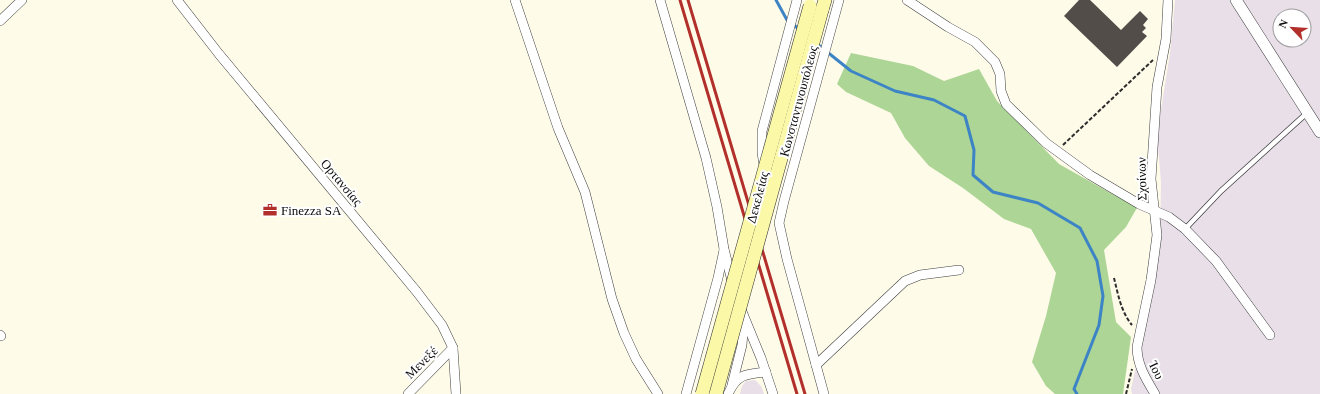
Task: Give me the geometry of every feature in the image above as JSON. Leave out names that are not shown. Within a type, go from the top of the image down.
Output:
[{"type":"main road","name":"Δεκελείας","points":[[702,394],[817,4]]},
{"type":"main road","name":"Δεκελείας","points":[[716,394],[817,4]]},
{"type":"street","points":[[0,21],[22,0]]},
{"type":"street","name":"Ορτανσίας","points":[[177,0],[219,54],[417,292],[442,325],[453,348],[456,394]]},
{"type":"street","points":[[515,0],[558,128],[585,192],[612,299],[624,333],[636,359],[658,394]]},
{"type":"street","points":[[660,0],[706,158],[717,207],[724,249],[736,297],[761,358],[773,394]]},
{"type":"street","name":"Κωνσταντινουπόλεως","points":[[824,394],[779,223],[839,0]]},
{"type":"street","points":[[907,0],[948,27],[975,42],[995,62],[1000,74],[1001,90],[1006,104],[1056,151],[1090,176],[1139,204],[1170,217],[1185,229],[1216,261],[1270,335]]},
{"type":"street","name":"Σχοίνων","points":[[1137,357],[1137,347],[1151,280],[1157,235],[1151,179],[1157,86],[1166,39],[1168,0]]},
{"type":"street","points":[[1236,0],[1320,132]]},
{"type":"street","points":[[779,223],[765,175],[762,153],[762,131],[797,1]]},
{"type":"street","points":[[765,175],[793,168]]},
{"type":"street","points":[[686,394],[718,278],[724,249]]},
{"type":"street","points":[[816,365],[906,281],[920,275],[959,270]]},
{"type":"street","points":[[728,394],[732,385],[742,345],[745,318]]},
{"type":"street","name":"Μενεξέ","points":[[408,394],[453,348]]},
{"type":"street","name":"Ίου","points":[[1137,357],[1142,371],[1155,394]]},
{"type":"street","points":[[732,385],[741,376],[766,372]]},
{"type":"lane","points":[[1185,229],[1221,191],[1308,112]]},
{"type":"path","points":[[1056,151],[1150,62],[1163,52]]},
{"type":"path","points":[[1114,278],[1119,299],[1127,320],[1140,335]]},
{"type":"path","points":[[1126,394],[1132,368],[1137,357]]},
{"type":"shaded area","points":[[1175,0],[1320,0],[1320,394],[1132,394],[1131,389],[1150,303],[1160,236],[1161,182],[1157,135],[1170,53]]},
{"type":"shaded area","points":[[755,380],[761,386],[764,394],[740,394],[742,386],[746,381]]},
{"type":"green space","points":[[851,53],[913,66],[944,81],[979,69],[997,101],[1059,164],[1114,195],[1138,206],[1126,227],[1104,250],[1116,322],[1131,337],[1123,394],[1055,394],[1046,386],[1032,362],[1046,316],[1056,273],[1031,229],[1004,219],[963,188],[929,166],[905,138],[891,113],[846,92],[837,84]]},
{"type":"building","points":[[1079,0],[1090,0],[1121,30],[1140,11],[1148,19],[1143,25],[1146,28],[1142,32],[1147,36],[1117,67],[1064,16]]},
{"type":"waterway","points":[[776,0],[787,20],[799,29]]},
{"type":"waterway","points":[[816,43],[851,71],[895,91],[934,100],[965,116],[974,150],[973,175],[993,192],[1038,203],[1080,228],[1097,261],[1103,296],[1099,325],[1074,389],[1077,394]]},
{"type":"railway","points":[[680,0],[797,394]]},
{"type":"railway","points":[[688,0],[805,394]]},
{"type":"place","name":"Finezza SA","points":[[270,210]]}]
